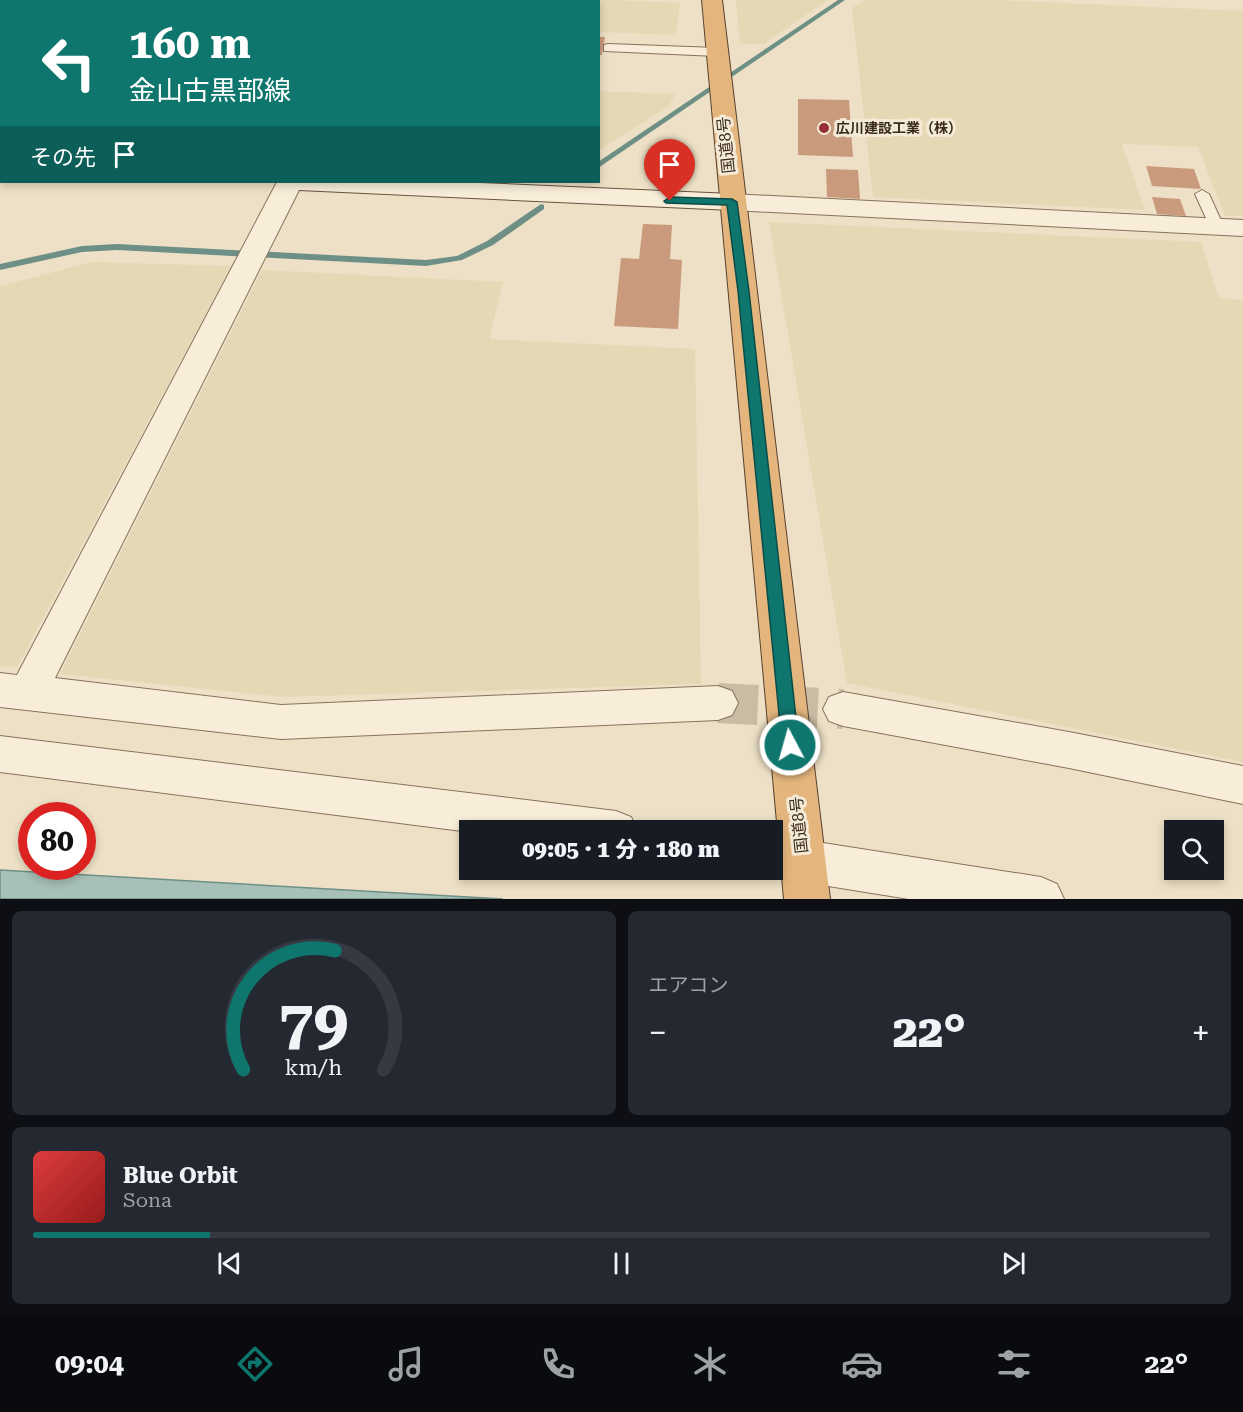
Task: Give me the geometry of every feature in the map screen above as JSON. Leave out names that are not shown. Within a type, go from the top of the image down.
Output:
[{"type":"highway","name":"国道8号","points":[[712,0],[732,202],[745,302],[797,874]]},
{"type":"street","points":[[289,183],[14,691],[280,722],[718,703]]},
{"type":"street","points":[[321,183],[1230,228]]},
{"type":"street","points":[[843,709],[1069,750],[1243,786]]},
{"type":"street","points":[[0,754],[528,820]]},
{"type":"street","points":[[797,874],[1041,899]]},
{"type":"lane","points":[[608,48],[717,52]]},
{"type":"lane","points":[[1202,194],[1230,228]]},
{"type":"shaded area","points":[[600,0],[680,3],[676,35],[600,32]]},
{"type":"shaded area","points":[[736,0],[828,0],[763,44],[740,44]]},
{"type":"shaded area","points":[[865,0],[998,0],[1243,11],[1243,216],[1225,216],[1198,147],[1122,144],[1145,210],[873,197],[852,8]]},
{"type":"shaded area","points":[[600,91],[675,94],[669,106],[600,149]]},
{"type":"shaded area","points":[[769,222],[1201,242],[1219,298],[1243,300],[1243,762],[847,683]]},
{"type":"shaded area","points":[[93,262],[231,266],[17,667],[0,666],[0,286]]},
{"type":"shaded area","points":[[262,270],[503,282],[489,339],[695,349],[701,684],[284,697],[60,674]]},
{"type":"water","points":[[0,870],[18,871],[18,880],[96,880],[96,876],[503,899],[0,899]]},
{"type":"building","points":[[600,37],[605,37],[602,55],[600,55]]},
{"type":"building","name":"広川建設工業（株）","points":[[798,99],[849,100],[853,157],[798,155]]},
{"type":"building","points":[[1146,166],[1194,169],[1201,189],[1152,186]]},
{"type":"building","points":[[826,169],[858,170],[860,199],[827,197]]},
{"type":"building","points":[[1152,197],[1180,199],[1186,216],[1157,214]]},
{"type":"building","points":[[643,224],[672,225],[670,259],[682,260],[678,329],[614,326],[621,258],[639,259]]},
{"type":"waterway","points":[[600,165],[842,0]]},
{"type":"waterway","points":[[0,267],[82,249],[117,247],[426,263],[459,258],[490,243],[541,207]]},
{"type":"tunnel","points":[[718,703],[843,709]]},
{"type":"place","name":"広川建設工業（株）","points":[[824,128]]},
{"type":"route","points":[[670,201],[732,202],[744,291],[790,745]]}]
